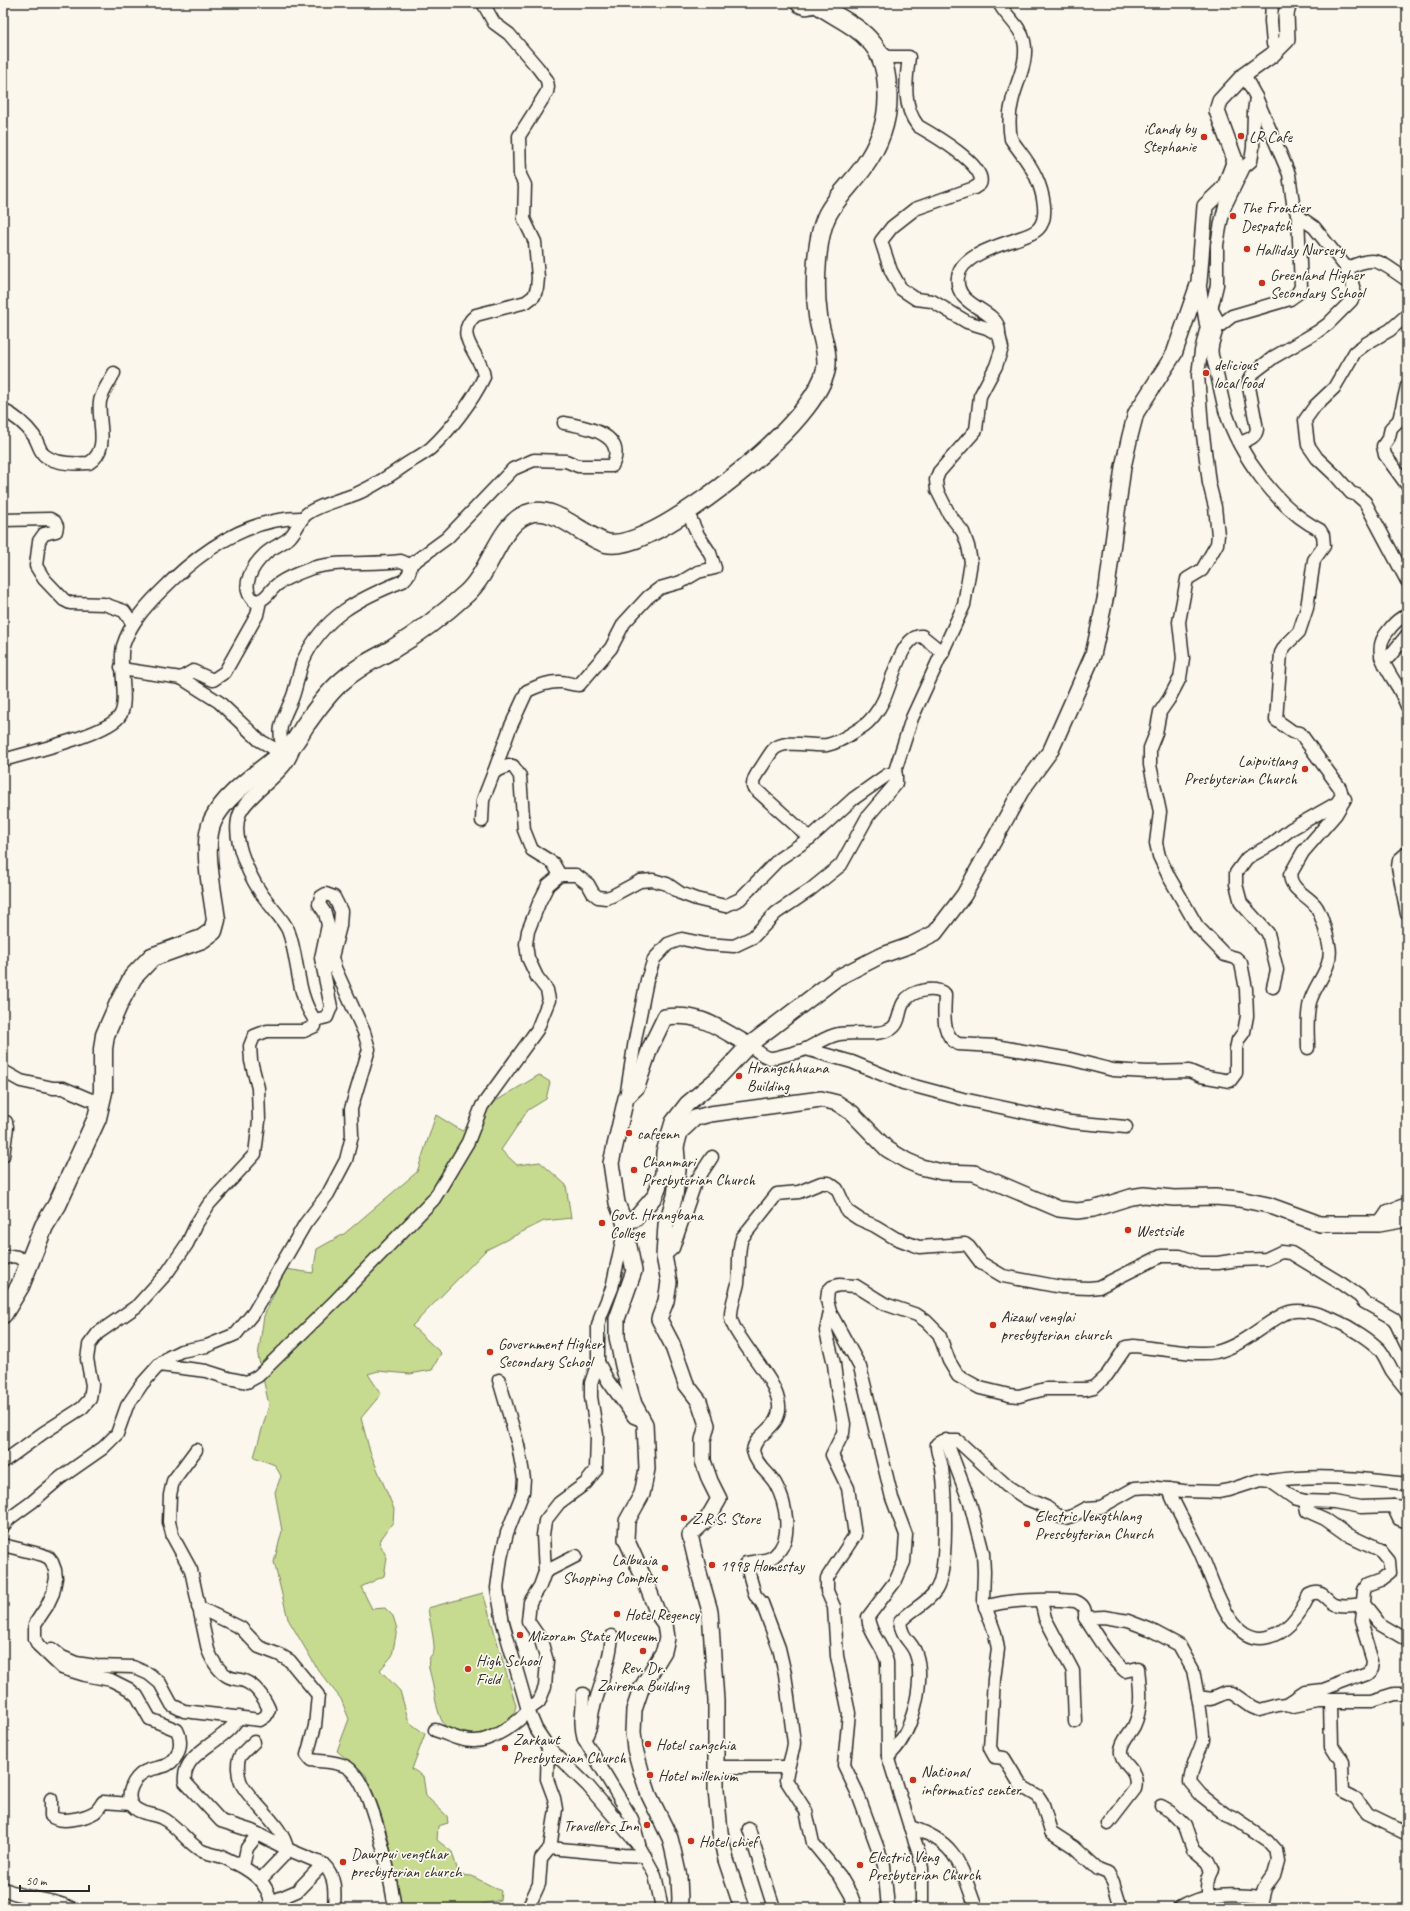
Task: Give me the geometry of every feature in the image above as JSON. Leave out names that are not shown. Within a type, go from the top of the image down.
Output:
[{"type":"highway","points":[[3,1314],[26,1270],[44,1226],[57,1205],[92,1130],[103,1092],[103,1048],[105,1035],[119,1003],[133,978],[152,957],[202,939],[213,931],[216,920],[209,843],[210,829],[220,810],[232,796],[287,749],[329,693],[342,681],[363,664],[390,650],[420,631],[478,582],[507,529],[516,519],[531,512],[544,513],[560,518],[593,538],[617,544],[628,542],[645,535],[687,511],[743,468],[776,440],[798,416],[820,385],[826,370],[826,354],[818,317],[816,297],[816,280],[821,231],[829,210],[864,167],[878,144],[888,112],[888,90],[886,72],[880,55],[875,48],[862,33],[818,4]]},
{"type":"main road","points":[[624,1224],[635,1219],[655,1196],[663,1174],[664,1152],[672,1122],[686,1104],[717,1079],[749,1045],[836,978],[880,956],[911,945],[934,933],[964,894],[1021,791],[1051,750],[1093,654],[1106,595],[1123,467],[1136,413],[1174,354],[1199,282],[1205,206],[1225,187],[1235,160],[1217,111],[1220,100],[1244,74],[1272,56],[1287,40],[1286,14],[1289,3]]},
{"type":"main road","points":[[679,1908],[679,1877],[670,1838],[647,1789],[635,1749],[633,1732],[634,1710],[641,1689],[664,1651],[667,1638],[665,1624],[658,1614],[626,1539],[627,1521],[642,1494],[647,1469],[646,1434],[642,1419],[634,1404],[623,1366],[617,1337],[617,1319],[634,1271],[624,1224],[617,1203],[611,1163],[626,1098],[637,1087],[650,1048],[666,1017],[680,1015],[702,1019],[749,1045]]},
{"type":"main road","points":[[742,1908],[726,1860],[720,1832],[716,1801],[716,1701],[710,1611],[690,1535],[708,1518],[719,1499],[710,1481],[703,1461],[703,1440],[707,1425],[699,1401],[686,1384],[672,1344],[659,1319],[666,1301],[669,1282],[664,1256],[666,1225],[675,1196],[678,1170],[676,1147],[680,1132],[695,1118],[710,1114],[821,1099],[836,1103],[852,1113],[887,1149],[907,1161],[921,1167],[942,1172],[974,1173],[1059,1209],[1078,1211],[1131,1196],[1144,1194],[1174,1198],[1215,1197],[1239,1199],[1268,1205],[1320,1224],[1379,1224],[1407,1219]]},
{"type":"street","points":[[3,760],[63,743],[108,726],[118,719],[122,709],[124,696],[121,667],[124,646],[133,624],[142,610],[175,576],[204,552],[228,538],[261,524],[283,519],[301,518],[318,508],[358,494],[377,484],[430,448],[459,416],[484,377],[480,362],[467,341],[466,331],[470,320],[476,315],[526,302],[534,296],[537,288],[538,278],[535,242],[524,219],[524,185],[520,175],[519,136],[547,92],[547,80],[517,43],[494,23],[483,3]]},
{"type":"street","points":[[796,3],[799,7],[804,9],[818,4]]},
{"type":"street","points":[[626,1098],[635,1040],[647,980],[654,959],[668,944],[682,939],[706,944],[734,946],[753,937],[776,913],[810,890],[841,865],[868,816],[896,783],[897,777],[894,774],[912,718],[964,605],[971,562],[963,532],[949,514],[937,490],[936,480],[940,472],[976,430],[980,396],[996,366],[1002,348],[998,326],[993,318],[973,305],[961,294],[958,286],[960,270],[968,260],[977,255],[1027,236],[1038,230],[1044,218],[1043,204],[1037,178],[1011,139],[1010,131],[1012,102],[1025,54],[1024,41],[1018,26],[1004,12],[999,3]]},
{"type":"street","points":[[1272,3],[1271,21],[1273,44],[1278,50]]},
{"type":"street","points":[[875,48],[888,58],[910,57],[906,84],[910,113],[913,119],[918,126],[963,156],[979,172],[982,178],[980,184],[974,188],[915,209],[892,227],[881,241],[891,271],[901,289],[916,299],[932,301],[967,322],[987,328],[999,335]]},
{"type":"street","points":[[1212,327],[1232,316],[1290,299],[1297,294],[1301,281],[1298,260],[1300,242],[1298,216],[1293,203],[1289,174],[1256,97],[1244,74]]},
{"type":"street","points":[[1256,97],[1251,160],[1244,167],[1225,206],[1218,235],[1217,285],[1212,310],[1213,340],[1211,355],[1226,411],[1240,443],[1253,466],[1272,491],[1304,522],[1320,530],[1323,534],[1324,546],[1314,560],[1307,608],[1299,632],[1285,646],[1282,653],[1276,720],[1293,732],[1300,733],[1340,788],[1345,799],[1340,809],[1303,852],[1290,875],[1291,881],[1298,890],[1316,906],[1329,945],[1330,956],[1326,971],[1310,1002],[1308,1048]]},
{"type":"street","points":[[1240,443],[1251,438],[1257,429],[1249,387],[1249,380],[1253,372],[1274,357],[1317,332],[1351,301],[1355,294],[1346,269],[1314,227],[1298,216]]},
{"type":"street","points":[[1346,269],[1362,261],[1374,260],[1407,280]]},
{"type":"street","points":[[749,1045],[770,1058],[806,1049],[839,1034],[876,1033],[889,1030],[896,1024],[903,1002],[907,998],[912,994],[934,989],[945,994],[946,1032],[953,1041],[958,1044],[995,1046],[1070,1059],[1113,1070],[1147,1072],[1189,1071],[1201,1076],[1224,1081],[1230,1080],[1236,1073],[1236,1049],[1238,1040],[1244,1032],[1247,1016],[1246,989],[1241,963],[1236,958],[1225,955],[1197,926],[1159,856],[1156,843],[1160,812],[1150,758],[1150,748],[1156,733],[1160,712],[1180,678],[1183,658],[1179,622],[1187,579],[1202,570],[1218,544],[1215,507],[1209,483],[1202,427],[1199,386],[1199,365],[1212,327],[1199,282]]},
{"type":"street","points":[[1407,315],[1390,330],[1367,343],[1355,352],[1334,388],[1315,406],[1305,420],[1308,445],[1317,458],[1351,493],[1357,495],[1365,502],[1407,581]]},
{"type":"street","points":[[3,410],[17,418],[25,426],[34,436],[44,454],[49,458],[67,463],[89,463],[96,458],[100,449],[102,436],[100,401],[114,373]]},
{"type":"street","points":[[1407,386],[1399,420],[1391,428],[1389,437],[1383,446],[1385,455],[1407,485]]},
{"type":"street","points":[[410,565],[447,538],[512,469],[534,460],[566,461],[578,466],[612,466],[616,458],[615,447],[606,436],[590,427],[564,423]]},
{"type":"street","points":[[482,821],[483,800],[510,728],[527,691],[554,682],[579,685],[611,648],[624,623],[648,597],[660,588],[682,582],[698,572],[715,568],[710,553],[698,536],[687,511]]},
{"type":"street","points":[[301,518],[296,531],[287,540],[266,553],[253,568],[247,582],[249,596],[254,601],[260,601],[265,598],[278,584],[312,568],[334,564],[401,561],[410,565]]},
{"type":"street","points":[[3,520],[50,519],[55,522],[57,526],[56,530],[44,534],[39,541],[36,566],[40,574],[64,600],[70,603],[104,604],[124,611],[133,624]]},
{"type":"street","points":[[287,749],[282,743],[281,724],[293,696],[303,661],[317,637],[324,628],[346,608],[403,581],[408,577],[411,570],[410,565]]},
{"type":"street","points":[[181,678],[193,671],[213,680],[225,672],[258,615],[260,601]]},
{"type":"street","points":[[1407,615],[1394,624],[1383,636],[1380,646],[1381,657],[1407,706]]},
{"type":"street","points":[[1381,657],[1390,657],[1407,635]]},
{"type":"street","points":[[810,838],[753,787],[757,774],[765,762],[774,750],[782,745],[827,745],[840,741],[866,724],[884,701],[900,658],[914,638],[922,636],[943,653]]},
{"type":"street","points":[[3,1462],[43,1433],[82,1408],[90,1399],[92,1385],[87,1359],[90,1345],[98,1333],[137,1306],[167,1273],[187,1244],[197,1223],[209,1204],[255,1154],[259,1121],[258,1088],[251,1061],[250,1046],[254,1036],[267,1031],[304,1031],[315,1026],[315,1020],[311,1015],[303,990],[288,931],[280,916],[266,900],[251,874],[239,845],[237,833],[237,822],[240,812],[252,796],[288,761],[294,749],[287,749],[259,740],[245,729],[219,702],[181,678],[128,670],[121,667]]},
{"type":"street","points":[[494,772],[508,766],[513,766],[517,770],[520,776],[524,830],[532,850],[553,863],[560,875]]},
{"type":"street","points":[[159,1366],[206,1371],[247,1382],[258,1376],[336,1300],[434,1199],[468,1142],[482,1106],[537,1030],[549,1000],[547,990],[537,977],[528,958],[526,944],[528,931],[539,903],[548,885],[560,875],[576,875],[588,884],[593,893],[598,897],[606,898],[640,881],[653,880],[667,884],[680,893],[696,899],[726,906],[740,899],[779,859],[810,838],[854,799],[887,776],[894,774]]},
{"type":"street","points":[[1273,987],[1277,970],[1268,933],[1242,903],[1236,884],[1236,873],[1247,858],[1266,848],[1296,825],[1337,803],[1342,795]]},
{"type":"street","points":[[1407,853],[1399,860],[1398,867],[1407,914]]},
{"type":"street","points":[[3,1526],[10,1518],[32,1502],[60,1478],[102,1448],[117,1434],[127,1406],[159,1366],[169,1357],[182,1351],[207,1346],[236,1334],[254,1312],[305,1224],[328,1194],[346,1160],[352,1136],[352,1108],[369,1049],[364,1032],[334,968],[332,956],[340,926],[341,911],[334,897],[329,894],[321,897],[319,904],[325,913],[328,925],[321,958],[331,1007],[327,1017],[315,1020]]},
{"type":"street","points":[[806,1049],[852,1062],[903,1083],[963,1099],[1070,1122],[1126,1127]]},
{"type":"street","points":[[3,1071],[21,1081],[52,1088],[63,1088],[89,1100],[100,1102]]},
{"type":"street","points":[[3,1121],[6,1122],[8,1127],[3,1156]]},
{"type":"street","points":[[664,1256],[673,1248],[696,1184],[712,1157]]},
{"type":"street","points":[[856,1908],[851,1895],[840,1876],[811,1839],[806,1811],[786,1780],[787,1767],[794,1749],[794,1743],[785,1674],[774,1634],[762,1604],[755,1594],[746,1563],[767,1560],[774,1556],[783,1545],[786,1532],[785,1509],[782,1500],[775,1483],[760,1466],[753,1451],[756,1442],[776,1420],[779,1404],[774,1387],[736,1331],[731,1318],[738,1284],[739,1246],[742,1238],[777,1194],[799,1192],[821,1183],[829,1183],[837,1189],[847,1211],[859,1220],[875,1226],[895,1238],[919,1247],[965,1244],[981,1263],[1003,1276],[1061,1287],[1099,1287],[1161,1256],[1180,1256],[1200,1263],[1218,1263],[1266,1258],[1281,1252],[1291,1253],[1342,1284],[1359,1296],[1364,1302],[1394,1319],[1407,1346]]},
{"type":"street","points":[[1379,1224],[1388,1211],[1407,1204]]},
{"type":"street","points":[[435,1730],[457,1738],[476,1742],[512,1726],[523,1718],[528,1710],[539,1702],[547,1672],[547,1661],[544,1647],[528,1621],[530,1602],[540,1586],[545,1572],[543,1535],[545,1521],[559,1503],[586,1483],[596,1470],[597,1434],[591,1397],[591,1383],[598,1362],[598,1326],[600,1315],[612,1288],[624,1224]]},
{"type":"street","points":[[3,1259],[9,1256],[17,1256],[24,1261],[26,1270]]},
{"type":"street","points":[[922,1908],[922,1868],[918,1850],[888,1756],[887,1662],[883,1650],[870,1629],[868,1617],[870,1612],[896,1580],[904,1562],[906,1535],[892,1498],[860,1366],[830,1312],[827,1300],[828,1291],[832,1287],[839,1285],[856,1286],[885,1304],[907,1311],[926,1321],[939,1334],[953,1368],[958,1376],[969,1383],[995,1392],[1019,1396],[1045,1389],[1086,1389],[1094,1387],[1101,1382],[1126,1347],[1200,1352],[1217,1351],[1243,1340],[1290,1311],[1308,1312],[1333,1319],[1360,1333],[1380,1351],[1393,1372],[1407,1390]]},
{"type":"street","points":[[830,1312],[826,1331],[834,1364],[844,1424],[843,1433],[832,1454],[848,1488],[855,1535],[827,1578],[826,1584],[827,1591],[834,1607],[837,1656],[849,1713],[844,1765],[857,1792],[884,1865],[888,1908]]},
{"type":"street","points":[[598,1362],[608,1381],[634,1417],[636,1419],[642,1419]]},
{"type":"street","points":[[499,1380],[518,1445],[524,1479],[523,1492],[503,1551],[497,1588],[503,1623],[528,1710],[536,1729],[548,1746],[588,1786],[642,1851]]},
{"type":"street","points":[[946,1440],[970,1503],[983,1553],[983,1600],[995,1633],[998,1649],[994,1678],[990,1748],[995,1757],[1004,1758],[1021,1786],[1038,1796],[1042,1802],[1051,1832],[1074,1847],[1098,1869],[1108,1873],[1113,1882],[1121,1908]]},
{"type":"street","points":[[888,1756],[901,1743],[914,1710],[918,1689],[919,1668],[916,1652],[902,1636],[900,1622],[904,1617],[927,1601],[937,1588],[941,1578],[944,1544],[943,1491],[942,1466],[936,1452],[937,1444],[942,1441],[958,1441],[1007,1486],[1026,1499],[1046,1507],[1060,1517],[1072,1516],[1087,1508],[1101,1507],[1136,1488],[1149,1487],[1218,1492],[1260,1480],[1270,1481],[1309,1478],[1388,1480],[1407,1484]]},
{"type":"street","points":[[36,1641],[43,1640],[58,1655],[76,1663],[96,1666],[133,1667],[149,1674],[160,1683],[172,1705],[184,1712],[260,1720],[266,1716],[269,1709],[266,1701],[250,1684],[230,1678],[219,1669],[208,1650],[191,1570],[173,1537],[169,1522],[170,1495],[173,1481],[196,1450]]},
{"type":"street","points":[[1270,1481],[1294,1498],[1305,1502],[1334,1502],[1361,1507],[1407,1507]]},
{"type":"street","points":[[1169,1489],[1176,1509],[1196,1541],[1221,1603],[1236,1626],[1247,1636],[1263,1638],[1281,1632],[1304,1605],[1309,1595],[1313,1593],[1323,1594],[1334,1604],[1349,1606],[1363,1604]]},
{"type":"street","points":[[1198,1697],[1211,1699],[1225,1693],[1232,1693],[1259,1710],[1287,1704],[1305,1692],[1322,1690],[1367,1673],[1372,1668],[1372,1658],[1361,1622],[1365,1588],[1381,1580],[1390,1573],[1389,1561],[1380,1550],[1373,1545],[1352,1537],[1325,1519],[1307,1511],[1305,1502]]},
{"type":"street","points":[[1394,1506],[1399,1519],[1407,1522]]},
{"type":"street","points":[[3,1545],[43,1555],[48,1558],[55,1570],[53,1592],[47,1606],[35,1624],[34,1630],[36,1641],[46,1654],[62,1668],[85,1675],[111,1680],[129,1689],[137,1696],[150,1719],[177,1730],[180,1741],[176,1756],[168,1764],[144,1772],[135,1781],[130,1790],[131,1804],[137,1811],[163,1818],[201,1851],[225,1858],[261,1879],[271,1905],[297,1891],[323,1864]]},
{"type":"street","points":[[545,1572],[576,1556]]},
{"type":"street","points":[[985,1608],[998,1603],[1066,1600],[1080,1603],[1084,1608],[1085,1618],[1112,1658],[1125,1671],[1138,1668],[1140,1697],[1138,1716],[1124,1741],[1121,1752],[1123,1759],[1134,1772],[1136,1785],[1108,1824]]},
{"type":"street","points":[[1041,1601],[1044,1618],[1073,1671],[1075,1722]]},
{"type":"street","points":[[1363,1604],[1378,1623],[1407,1640]]},
{"type":"street","points":[[198,1607],[241,1628],[259,1647],[280,1655],[290,1661],[318,1695],[315,1726],[307,1755],[311,1760],[335,1763],[348,1767],[361,1785],[377,1828],[389,1874],[395,1908]]},
{"type":"street","points":[[1085,1618],[1104,1617],[1128,1621],[1149,1629],[1179,1644],[1193,1670],[1200,1703],[1200,1718],[1203,1739],[1191,1767],[1190,1782],[1201,1795],[1225,1814],[1234,1818],[1268,1841],[1276,1850],[1278,1861],[1274,1875],[1261,1902],[1227,1894],[1208,1902],[1187,1903],[1179,1908]]},
{"type":"street","points":[[584,1739],[589,1732],[593,1710],[610,1654],[612,1636]]},
{"type":"street","points":[[583,1694],[580,1725],[584,1739],[632,1819],[642,1851],[658,1884],[662,1908]]},
{"type":"street","points":[[1287,1704],[1293,1706],[1318,1702],[1370,1701],[1393,1694],[1407,1694]]},
{"type":"street","points":[[1330,1702],[1331,1747],[1341,1763],[1342,1791],[1356,1798],[1368,1815],[1407,1834]]},
{"type":"street","points":[[239,1717],[226,1732],[201,1751],[192,1760],[185,1772],[185,1782],[221,1821],[258,1834],[287,1849],[323,1864],[333,1879],[336,1891],[334,1908]]},
{"type":"street","points":[[254,1742],[240,1756],[238,1764],[241,1782],[275,1826],[287,1849],[284,1855],[261,1879]]},
{"type":"street","points":[[528,1908],[539,1884],[542,1860],[550,1848],[556,1810],[554,1798],[548,1783],[548,1746]]},
{"type":"street","points":[[716,1765],[722,1767],[787,1767]]},
{"type":"street","points":[[51,1799],[51,1816],[55,1819],[61,1820],[77,1819],[95,1812],[103,1802],[131,1804]]},
{"type":"street","points":[[1161,1806],[1170,1811],[1185,1826],[1194,1849],[1208,1862],[1212,1870],[1208,1876],[1208,1902]]},
{"type":"street","points":[[910,1827],[927,1832],[948,1848],[957,1858],[976,1908]]},
{"type":"street","points":[[749,1829],[774,1908]]},
{"type":"street","points":[[234,1863],[244,1862],[247,1848],[258,1834]]},
{"type":"street","points":[[550,1848],[623,1855],[642,1851]]},
{"type":"street","points":[[3,1888],[45,1901],[62,1904],[71,1908]]},
{"type":"green space","points":[[539,1075],[550,1082],[546,1099],[528,1110],[501,1150],[517,1165],[540,1162],[566,1185],[571,1218],[544,1221],[486,1250],[412,1326],[441,1353],[432,1370],[410,1374],[378,1371],[368,1374],[381,1394],[361,1418],[370,1452],[394,1509],[393,1522],[379,1542],[387,1558],[384,1576],[361,1587],[372,1609],[385,1608],[393,1616],[397,1629],[392,1656],[380,1670],[400,1691],[409,1722],[425,1734],[412,1769],[423,1776],[426,1796],[447,1816],[448,1823],[438,1826],[437,1840],[452,1852],[459,1875],[472,1876],[501,1891],[500,1900],[467,1908],[399,1908],[381,1826],[366,1775],[337,1751],[349,1719],[341,1699],[318,1670],[288,1619],[274,1562],[282,1531],[275,1492],[281,1476],[275,1465],[254,1457],[269,1405],[258,1356],[264,1316],[285,1269],[313,1273],[317,1249],[344,1234],[417,1172],[436,1115],[462,1131],[491,1104]]},
{"type":"green space","name":"High School Field","points":[[483,1593],[516,1706],[510,1721],[507,1724],[487,1732],[461,1736],[453,1733],[446,1727],[441,1720],[438,1710],[429,1665],[429,1659],[434,1651],[434,1647],[428,1608]]},
{"type":"place","name":"LR Cafe","points":[[1241,136]]},
{"type":"place","name":"iCandy by Stephanie","points":[[1204,137]]},
{"type":"place","name":"The Frontier Despatch","points":[[1233,216]]},
{"type":"place","name":"Halliday Nursery","points":[[1247,249]]},
{"type":"place","name":"Greenland Higher Secondary School","points":[[1262,283]]},
{"type":"place","name":"delicious local food","points":[[1206,373]]},
{"type":"place","name":"Laipuitlang Presbyterian Church","points":[[1305,769]]},
{"type":"place","name":"Hrangchhuana Building","points":[[739,1076]]},
{"type":"place","name":"cafeenn","points":[[629,1133]]},
{"type":"place","name":"Chanmari Presbyterian Church","points":[[634,1170]]},
{"type":"place","name":"Govt. Hrangbana College","points":[[602,1223]]},
{"type":"place","name":"Westside","points":[[1128,1230]]},
{"type":"place","name":"Aizawl venglai presbyterian church","points":[[993,1325]]},
{"type":"place","name":"Government Higher Secondary School","points":[[490,1352]]},
{"type":"place","name":"Z.R.S. Store","points":[[684,1518]]},
{"type":"place","name":"Electric Vengthlang Pressbyterian Church","points":[[1027,1524]]},
{"type":"place","name":"1998 Homestay","points":[[712,1565]]},
{"type":"place","name":"Lalbuaia Shopping Complex","points":[[665,1568]]},
{"type":"place","name":"Hotel Regency","points":[[617,1614]]},
{"type":"place","name":"Mizoram State Museum","points":[[520,1635]]},
{"type":"place","name":"Rev. Dr. Zairema Building","points":[[643,1651]]},
{"type":"place","name":"High School Field","points":[[468,1669]]},
{"type":"place","name":"Hotel sangchia","points":[[648,1744]]},
{"type":"place","name":"Zarkawt Presbyterian Church","points":[[505,1748]]},
{"type":"place","name":"Hotel millenium","points":[[650,1775]]},
{"type":"place","name":"National informatics center","points":[[913,1780]]},
{"type":"place","name":"Travellers Inn","points":[[647,1825]]},
{"type":"place","name":"Hotel chief","points":[[691,1841]]},
{"type":"place","name":"Dawrpui vengthar presbyterian church","points":[[343,1862]]},
{"type":"place","name":"Electric Veng Presbyterian Church","points":[[860,1865]]}]
